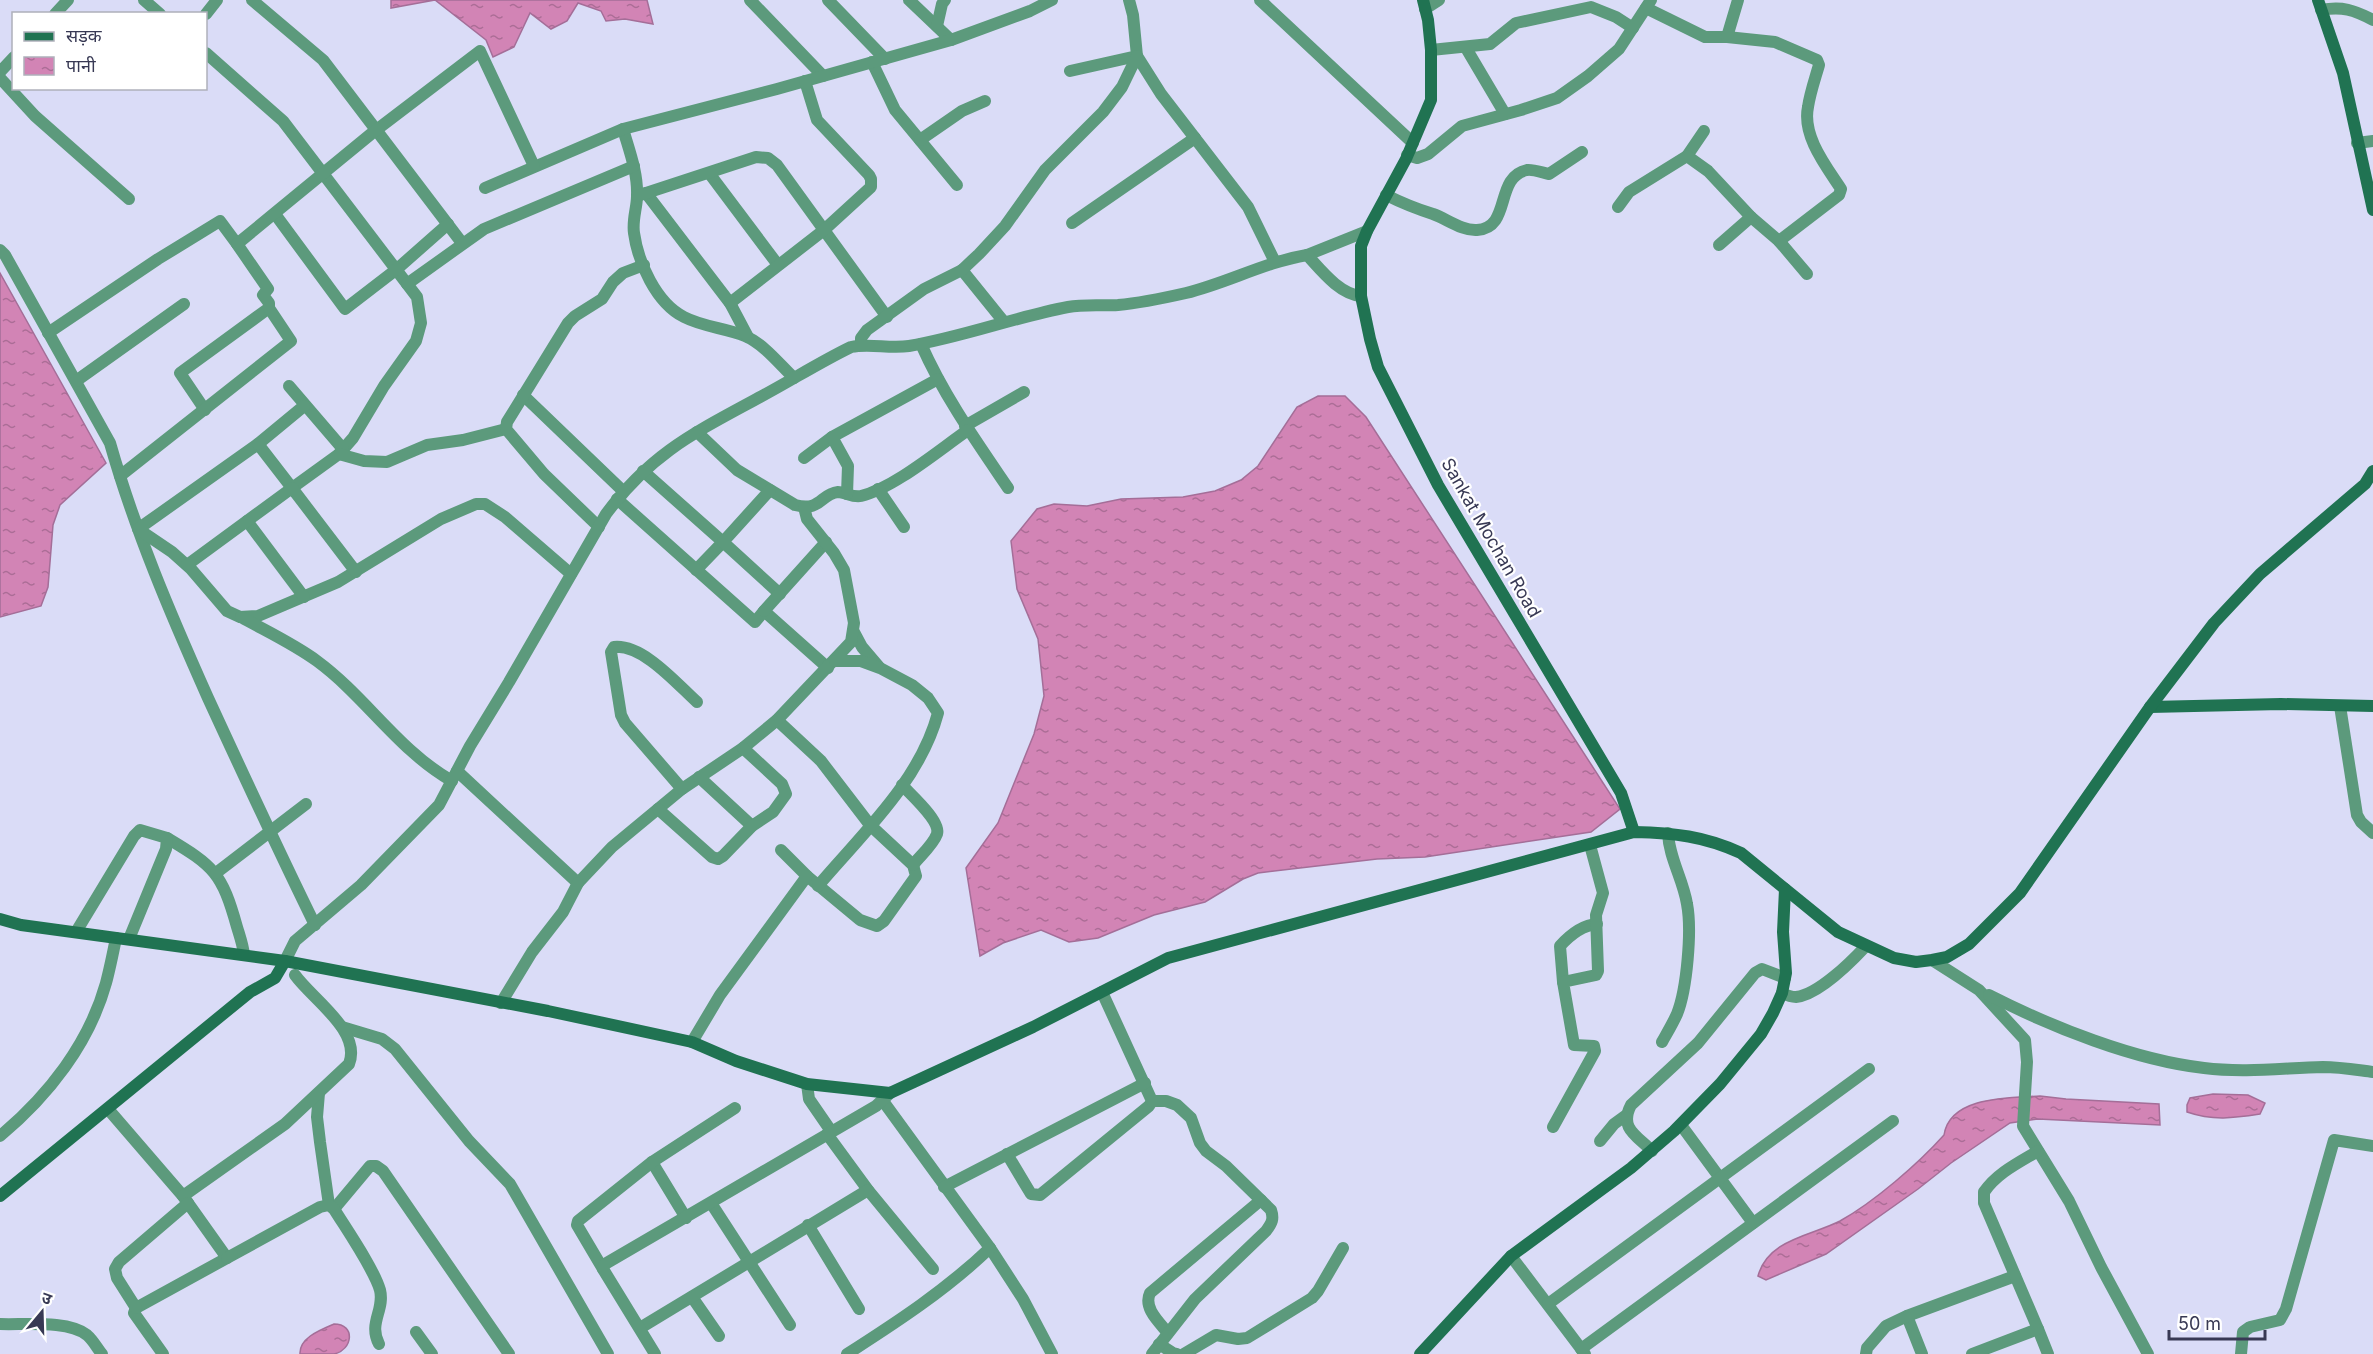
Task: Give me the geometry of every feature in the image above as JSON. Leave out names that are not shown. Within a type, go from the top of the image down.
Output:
[{"type":"main road","name":"Sankat Mochan Road","points":[[1424,4],[1431,50],[1431,100],[1410,149],[1366,231],[1361,246],[1361,296],[1378,367],[1438,485],[1621,793],[1634,832]]},
{"type":"main road","points":[[2319,5],[2343,73],[2373,210]]},
{"type":"main road","points":[[0,919],[21,925],[285,960],[611,1024],[692,1042],[736,1061],[807,1084],[886,1097],[1033,1027],[1168,958],[1634,832],[1668,833],[1704,839],[1741,853],[1838,932],[1894,958],[1917,962],[1932,960],[1947,957],[1969,944],[2020,892],[2150,707],[2214,623],[2252,582],[2365,484],[2373,471]]},
{"type":"main road","points":[[2150,707],[2281,704],[2373,706]]},
{"type":"main road","points":[[1420,1354],[1511,1256],[1652,1151],[1681,1125],[1720,1084],[1761,1034],[1782,993],[1785,978],[1786,954],[1783,932],[1785,889]]},
{"type":"main road","points":[[0,1196],[250,992],[275,978],[285,960]]},
{"type":"street","points":[[57,12],[68,0]]},
{"type":"street","points":[[144,0],[158,12]]},
{"type":"street","points":[[207,13],[217,0]]},
{"type":"street","points":[[252,0],[323,60],[462,243]]},
{"type":"street","points":[[750,0],[823,76]]},
{"type":"street","points":[[828,0],[885,59]]},
{"type":"street","points":[[909,0],[951,40]]},
{"type":"street","points":[[937,26],[945,0]]},
{"type":"street","points":[[485,188],[623,129],[951,40],[1052,0]]},
{"type":"street","points":[[1128,0],[1133,15],[1137,56],[1161,94],[1248,207],[1275,262]]},
{"type":"street","points":[[1260,0],[1417,158],[1428,154],[1462,126],[1557,98],[1588,76],[1619,49],[1649,4],[1705,37],[1775,42],[1817,60],[1819,65],[1807,109],[1812,141],[1841,189],[1839,195],[1779,241]]},
{"type":"street","points":[[1424,4],[1439,0]]},
{"type":"street","points":[[1727,37],[1738,0]]},
{"type":"street","points":[[2319,5],[2337,7],[2372,18]]},
{"type":"street","points":[[1431,50],[1490,44],[1516,23],[1591,7],[1616,17],[1633,28]]},
{"type":"street","points":[[1466,48],[1505,114]]},
{"type":"street","points":[[237,244],[376,130],[480,51],[534,166]]},
{"type":"street","points":[[187,565],[341,452],[353,438],[396,367],[416,341],[421,323],[417,297],[283,122],[207,54]]},
{"type":"street","points":[[1070,71],[1137,56]]},
{"type":"street","points":[[861,345],[861,338],[867,330],[924,290],[962,270],[1005,226],[1045,170],[1103,112],[1122,87],[1137,56]]},
{"type":"street","points":[[0,72],[12,59]]},
{"type":"street","points":[[872,62],[895,111],[957,184]]},
{"type":"street","points":[[0,78],[35,116],[129,199]]},
{"type":"street","points":[[729,303],[824,230],[865,195],[871,187],[871,179],[817,120],[805,81]]},
{"type":"street","points":[[920,140],[962,111],[985,101]]},
{"type":"street","points":[[623,129],[642,194],[729,303],[748,337],[794,378]]},
{"type":"street","points":[[1618,207],[1629,192],[1687,156],[1704,131]]},
{"type":"street","points":[[1072,223],[1195,138]]},
{"type":"street","points":[[2357,143],[2373,141]]},
{"type":"street","points":[[1386,195],[1415,209],[1476,230],[1488,227],[1495,220],[1502,206],[1505,188],[1511,179],[1528,170],[1549,174],[1582,152]]},
{"type":"street","points":[[1687,156],[1708,171],[1752,217],[1779,241],[1807,274]]},
{"type":"street","points":[[642,194],[756,157],[768,158],[777,165],[886,317]]},
{"type":"street","points":[[407,284],[484,229],[634,166]]},
{"type":"street","points":[[709,173],[778,266]]},
{"type":"street","points":[[642,194],[633,231],[644,265],[660,297],[673,310],[697,322],[748,337]]},
{"type":"street","points":[[274,214],[345,309],[397,269],[448,224]]},
{"type":"street","points":[[1719,244],[1752,217]]},
{"type":"street","points":[[48,333],[158,259],[220,221],[268,289],[263,295],[269,303],[268,308],[291,341],[120,476]]},
{"type":"street","points":[[285,960],[295,941],[361,885],[440,804],[599,527],[620,495],[643,471],[671,448],[851,347],[861,345],[878,348],[921,344],[1014,318],[1072,306],[1121,304],[1186,293],[1275,262],[1307,255],[1366,231]]},
{"type":"street","points":[[0,250],[5,255],[111,443],[120,476],[162,595],[270,833],[315,925]]},
{"type":"street","points":[[1307,255],[1329,278],[1353,295],[1361,296]]},
{"type":"street","points":[[506,429],[510,415],[568,323],[602,299],[613,282],[623,273],[644,265]]},
{"type":"street","points":[[962,270],[1004,322]]},
{"type":"street","points":[[76,381],[184,304]]},
{"type":"street","points":[[205,410],[180,373],[268,308]]},
{"type":"street","points":[[921,344],[938,379],[967,428],[1008,488]]},
{"type":"street","points":[[804,458],[832,437],[938,379]]},
{"type":"street","points":[[289,386],[341,452],[364,461],[387,462],[427,445],[463,440],[506,429]]},
{"type":"street","points":[[697,432],[737,470],[804,507],[818,505],[830,495],[838,492],[858,497],[878,489],[1024,392]]},
{"type":"street","points":[[523,395],[696,570],[754,622],[826,542]]},
{"type":"street","points":[[138,529],[258,444],[304,406]]},
{"type":"street","points":[[506,429],[544,474],[599,527]]},
{"type":"street","points":[[832,437],[848,466],[847,494]]},
{"type":"street","points":[[258,444],[356,572]]},
{"type":"street","points":[[643,471],[780,594]]},
{"type":"street","points":[[878,489],[903,527]]},
{"type":"street","points":[[696,570],[770,490]]},
{"type":"street","points":[[240,617],[258,616],[338,582],[441,519],[476,504],[485,504],[505,516],[571,574]]},
{"type":"street","points":[[501,1003],[532,952],[563,912],[578,883],[612,847],[682,789],[743,748],[777,720],[851,642],[854,623],[844,570],[826,542],[807,519],[804,507]]},
{"type":"street","points":[[247,521],[304,597]]},
{"type":"street","points":[[138,529],[187,565],[227,611],[318,661],[423,762],[454,776],[578,883]]},
{"type":"street","points":[[764,611],[831,665],[861,661],[880,668],[912,685],[928,698],[938,713],[933,731],[915,767],[818,886]]},
{"type":"street","points":[[854,632],[862,647],[880,668]]},
{"type":"street","points":[[682,789],[625,723],[621,714],[611,652],[614,647],[621,646],[641,654],[697,702]]},
{"type":"street","points":[[2340,706],[2357,815],[2373,833]]},
{"type":"street","points":[[777,720],[821,761],[870,825],[913,865],[915,876],[884,921],[877,926],[860,920],[818,886],[781,850]]},
{"type":"street","points":[[658,809],[718,859],[752,826],[779,807],[786,794],[785,788],[743,748]]},
{"type":"street","points":[[699,777],[752,826]]},
{"type":"street","points":[[902,785],[937,826],[937,834],[913,865]]},
{"type":"street","points":[[216,873],[306,804]]},
{"type":"street","points":[[76,932],[134,836],[140,830],[167,838],[204,862],[216,873],[228,893],[244,955]]},
{"type":"street","points":[[1662,1042],[1678,1013],[1683,990],[1689,925],[1687,903],[1669,848],[1668,833]]},
{"type":"street","points":[[129,939],[166,849],[167,838]]},
{"type":"street","points":[[1563,982],[1596,975],[1598,971],[1596,915],[1603,894],[1590,844]]},
{"type":"street","points":[[692,1042],[720,995],[807,876]]},
{"type":"street","points":[[1553,1127],[1596,1051],[1594,1046],[1574,1045],[1563,982],[1560,946],[1579,929],[1587,925],[1598,924]]},
{"type":"street","points":[[0,1136],[40,1100],[69,1063],[106,984],[116,938]]},
{"type":"street","points":[[1782,993],[1796,997],[1818,987],[1850,963],[1866,946]]},
{"type":"street","points":[[1932,960],[1979,990],[2028,1015],[2119,1048],[2169,1063],[2205,1069],[2325,1067],[2373,1072]]},
{"type":"street","points":[[275,978],[295,975],[305,964]]},
{"type":"street","points":[[1600,1141],[1614,1124],[1625,1116],[1631,1105],[1698,1043],[1755,973],[1762,969],[1785,978]]},
{"type":"street","points":[[136,1308],[117,1278],[115,1269],[119,1263],[186,1200],[285,1124],[349,1064],[352,1056],[348,1037],[342,1026],[295,975]]},
{"type":"street","points":[[1979,990],[2025,1040],[2027,1062],[2023,1126],[2069,1201],[2101,1267],[2148,1354]]},
{"type":"street","points":[[1102,992],[1152,1101]]},
{"type":"street","points":[[342,1026],[382,1040],[395,1049],[469,1141],[510,1184],[608,1354]]},
{"type":"street","points":[[1548,1304],[1869,1069]]},
{"type":"street","points":[[944,1187],[1145,1083]]},
{"type":"street","points":[[807,1084],[809,1099],[868,1190],[933,1269]]},
{"type":"street","points":[[319,1093],[318,1125],[332,1207],[381,1292],[374,1328],[374,1335],[379,1344]]},
{"type":"street","points":[[603,1269],[605,1264],[686,1218],[886,1097],[944,1187],[990,1248],[1023,1299],[1052,1354]]},
{"type":"street","points":[[1007,1154],[1031,1194],[1040,1195],[1149,1106],[1152,1101]]},
{"type":"street","points":[[1152,1101],[1166,1101],[1177,1105],[1191,1118],[1200,1143],[1206,1151],[1226,1166],[1271,1210],[1273,1216],[1272,1223],[1195,1299],[1155,1349],[1177,1354]]},
{"type":"street","points":[[655,1354],[577,1225],[578,1221],[652,1162],[735,1108]]},
{"type":"street","points":[[108,1109],[186,1200],[227,1258]]},
{"type":"street","points":[[1625,1116],[1626,1125],[1652,1151]]},
{"type":"street","points":[[1511,1256],[1583,1352],[1753,1223],[1893,1121]]},
{"type":"street","points":[[1681,1125],[1753,1223]]},
{"type":"street","points":[[2241,1354],[2243,1332],[2250,1327],[2280,1320],[2286,1309],[2334,1140],[2373,1146]]},
{"type":"street","points":[[2038,1151],[1991,1182],[1984,1192],[1984,1203],[2048,1354]]},
{"type":"street","points":[[652,1162],[686,1218]]},
{"type":"street","points":[[163,1354],[134,1313],[136,1308],[320,1207],[332,1207],[370,1166],[376,1166],[384,1171],[508,1354]]},
{"type":"street","points":[[640,1329],[868,1190]]},
{"type":"street","points":[[1168,1334],[1149,1308],[1147,1300],[1150,1293],[1261,1200]]},
{"type":"street","points":[[711,1203],[790,1325]]},
{"type":"street","points":[[808,1226],[859,1309]]},
{"type":"street","points":[[847,1354],[904,1318],[961,1276],[990,1248]]},
{"type":"street","points":[[1184,1354],[1216,1335],[1238,1339],[1256,1334],[1312,1298],[1343,1248]]},
{"type":"street","points":[[1866,1354],[1867,1348],[1886,1326],[2015,1276]]},
{"type":"street","points":[[692,1297],[719,1336]]},
{"type":"street","points":[[1907,1316],[1922,1354]]},
{"type":"street","points":[[0,1324],[52,1325],[76,1329],[88,1336],[102,1354]]},
{"type":"street","points":[[1972,1354],[2038,1329]]},
{"type":"street","points":[[416,1332],[432,1354]]},
{"type":"water","points":[[391,0],[435,0],[391,8]]},
{"type":"water","points":[[435,0],[647,0],[653,24],[625,19],[606,21],[601,11],[578,3],[567,21],[551,29],[530,13],[514,47],[493,57],[486,40]]},
{"type":"water","points":[[0,273],[106,463],[60,505],[53,525],[48,587],[41,606],[0,617]]},
{"type":"water","points":[[1318,396],[1345,396],[1366,417],[1620,809],[1591,832],[1425,857],[1377,859],[1258,873],[1243,879],[1205,902],[1154,915],[1098,938],[1069,942],[1041,930],[1003,943],[980,956],[966,868],[998,823],[1034,734],[1044,696],[1038,639],[1017,589],[1011,541],[1037,509],[1054,504],[1087,506],[1121,499],[1183,497],[1215,491],[1241,480],[1258,466],[1297,407]]},
{"type":"water","points":[[2213,1094],[2248,1095],[2265,1103],[2260,1114],[2241,1117],[2215,1118],[2187,1112],[2190,1098]]},
{"type":"water","points":[[2040,1096],[2159,1104],[2160,1125],[2038,1119],[2010,1123],[1826,1254],[1766,1280],[1758,1276],[1763,1264],[1781,1246],[1840,1221],[1895,1182],[1944,1135],[1949,1122],[1957,1113],[1983,1102]]},
{"type":"water","points":[[334,1324],[341,1325],[349,1332],[345,1348],[334,1354],[300,1354],[303,1343],[307,1339]]}]
